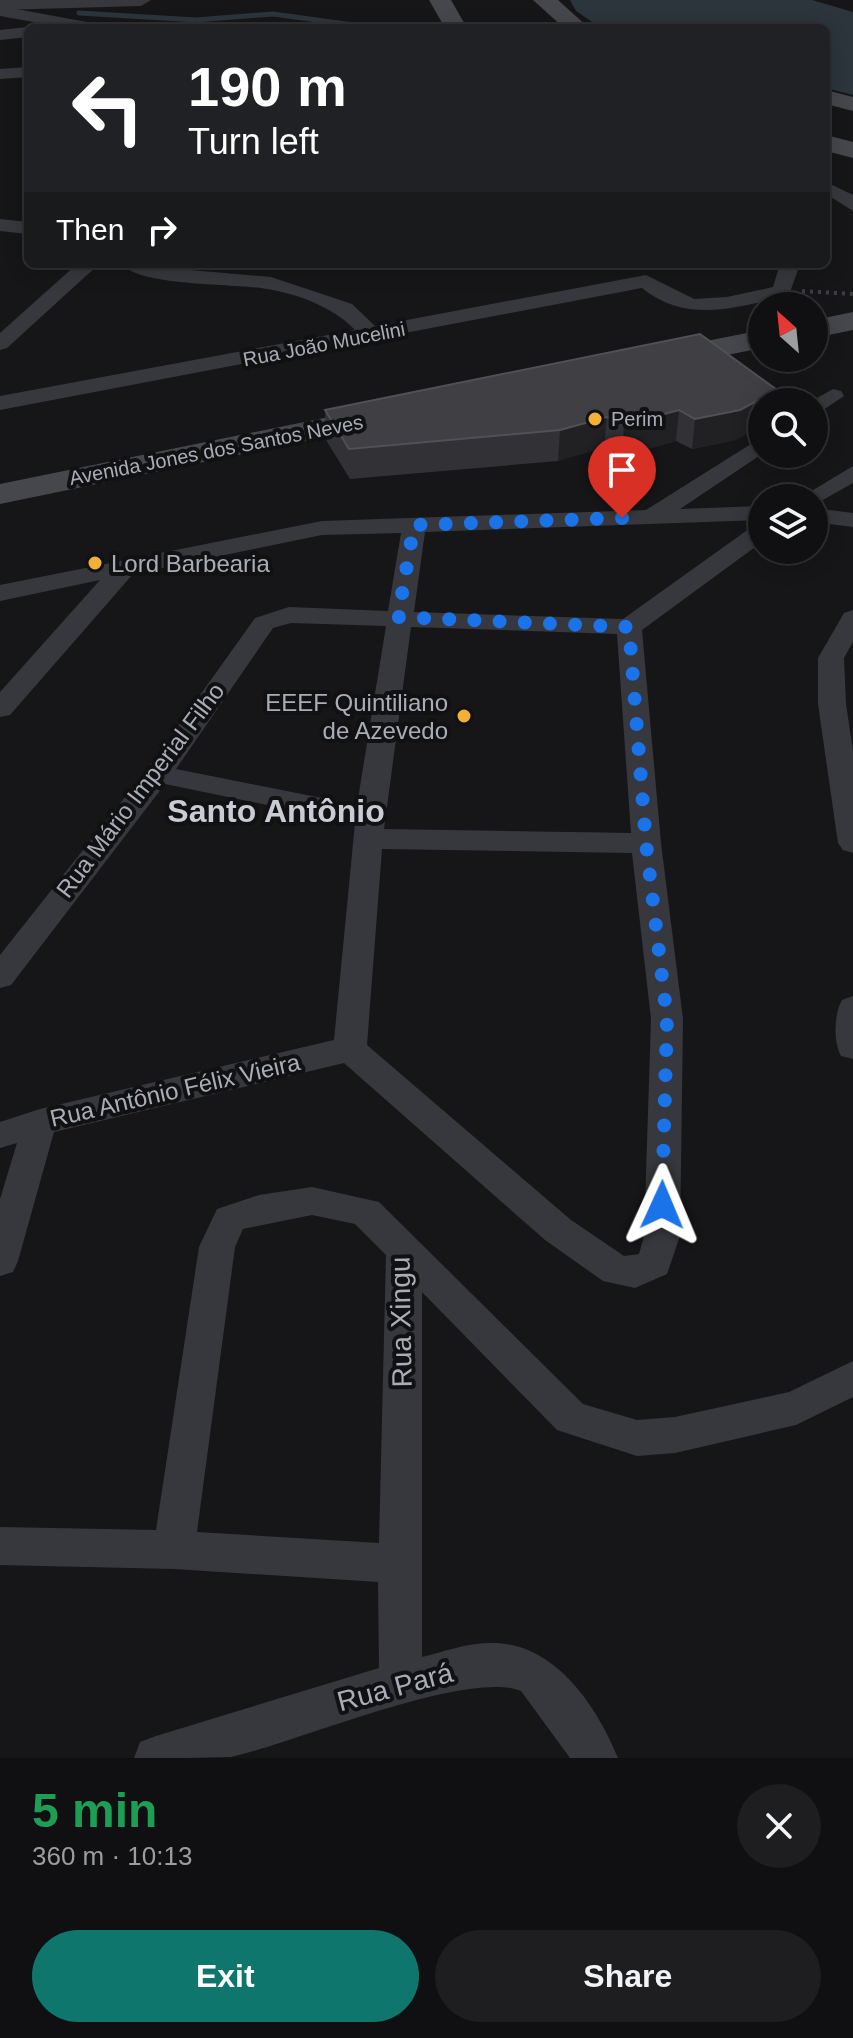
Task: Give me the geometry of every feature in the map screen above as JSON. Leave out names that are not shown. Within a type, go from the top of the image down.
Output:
[{"type":"main road","points":[[440,0],[454,24]]},
{"type":"main road","points":[[544,0],[573,24]]},
{"type":"main road","points":[[830,98],[853,104]]},
{"type":"main road","points":[[830,144],[853,150]]},
{"type":"main road","points":[[828,326],[853,321]]},
{"type":"main road","points":[[638,364],[748,342]]},
{"type":"main road","name":"Avenida Jones dos Santos Neves","points":[[0,494],[420,409]]},
{"type":"street","points":[[0,4],[141,0]]},
{"type":"street","points":[[0,11],[68,24]]},
{"type":"street","points":[[0,35],[24,32]]},
{"type":"street","points":[[0,74],[24,72]]},
{"type":"street","points":[[830,189],[843,195],[853,205]]},
{"type":"street","points":[[0,225],[24,228]]},
{"type":"street","points":[[0,344],[85,268]]},
{"type":"street","points":[[144,268],[271,283],[345,308],[372,335]]},
{"type":"street","points":[[646,272],[664,298],[694,307],[782,291],[789,268]]},
{"type":"street","name":"Rua João Mucelini","points":[[0,403],[372,335],[646,272]]},
{"type":"street","points":[[828,399],[833,396]]},
{"type":"street","points":[[652,517],[748,453]]},
{"type":"street","points":[[828,488],[853,473]]},
{"type":"street","points":[[0,593],[322,528],[748,514]]},
{"type":"street","points":[[828,517],[853,520]]},
{"type":"street","points":[[414,525],[398,617],[370,828],[350,1049],[558,1230],[616,1270],[635,1273],[654,1263],[662,1236],[667,1019],[646,843],[629,627]]},
{"type":"street","points":[[398,617],[629,627],[748,541]]},
{"type":"street","points":[[0,709],[126,566]]},
{"type":"street","name":"Rua Mário Imperial Filho","points":[[0,977],[158,774],[256,632],[272,618],[289,615],[398,617]]},
{"type":"street","points":[[853,618],[831,658],[832,704],[853,843]]},
{"type":"street","points":[[158,774],[370,828],[646,843]]},
{"type":"street","points":[[853,1008],[853,1047]]},
{"type":"street","name":"Rua Antônio Félix Vieira","points":[[0,1135],[40,1122],[350,1049]]},
{"type":"street","points":[[0,1261],[40,1122]]},
{"type":"street","name":"Rua Xingu","points":[[174,1550],[217,1247],[230,1219],[259,1209],[312,1201],[366,1212],[404,1248],[399,1564],[401,1683]]},
{"type":"street","points":[[404,1248],[571,1418],[637,1438],[675,1435],[796,1408],[853,1378]]},
{"type":"street","points":[[0,1546],[174,1550],[399,1564]]},
{"type":"street","name":"Rua Pará","points":[[156,1758],[401,1683],[487,1664],[513,1666],[536,1675],[555,1696],[596,1758]]},
{"type":"path","points":[[782,291],[853,294]]},
{"type":"shaded area","points":[[570,0],[812,0],[853,12],[853,95],[830,89],[830,24],[595,24],[576,11]]},
{"type":"building","points":[[700,334],[748,369],[748,372],[774,388],[748,388],[748,406],[695,419],[679,410],[624,425],[607,417],[560,430],[349,449],[325,410]]},
{"type":"waterway","points":[[79,13],[196,20],[273,14],[346,24]]},
{"type":"place","name":"Perim","points":[[595,419]]},
{"type":"place","name":"Lord Barbearia","points":[[95,563]]},
{"type":"place","name":"EEEF Quintiliano de Azevedo","points":[[464,716]]},
{"type":"district","name":"Santo Antônio","points":[[276,811]]},
{"type":"route","points":[[622,518],[414,525],[398,617],[629,627],[646,843],[667,1019],[662,1205]]}]
